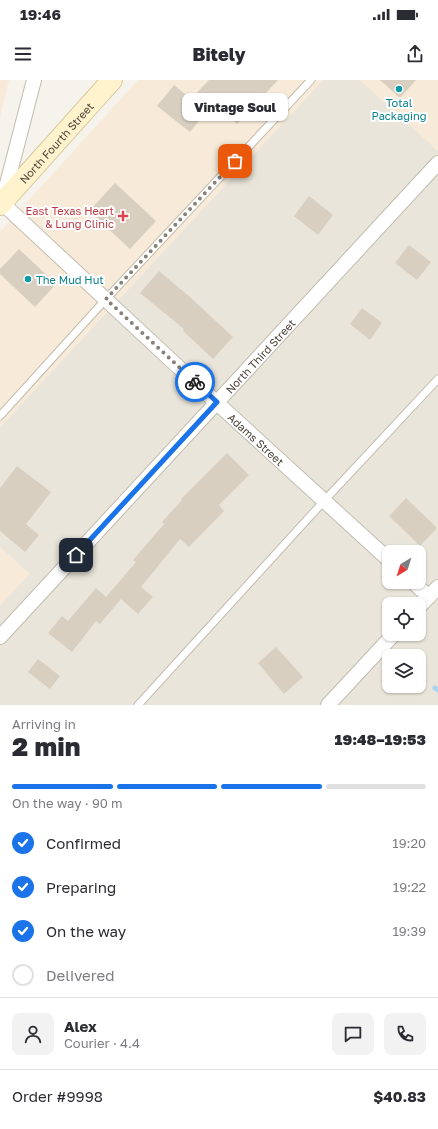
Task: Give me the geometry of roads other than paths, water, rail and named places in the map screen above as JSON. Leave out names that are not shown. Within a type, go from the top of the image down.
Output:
[{"type":"main road","name":"North Fourth Street","points":[[1,204],[112,80]]},
{"type":"street","points":[[1,204],[34,80]]},
{"type":"street","name":"North Third Street","points":[[0,637],[438,162]]},
{"type":"street","name":"Adams Street","points":[[1,204],[382,554]]},
{"type":"street","points":[[426,600],[434,592]]},
{"type":"street","points":[[328,705],[387,641]]},
{"type":"lane","points":[[0,416],[106,299],[311,80]]},
{"type":"lane","points":[[138,705],[324,501],[438,379]]},
{"type":"place","name":"Total Packaging","points":[[399,89]]},
{"type":"place","name":"Vintage Soul","points":[[235,161]]},
{"type":"place","name":"East Texas Heart & Lung Clinic","points":[[123,216]]},
{"type":"place","name":"The Mud Hut","points":[[28,279]]}]
